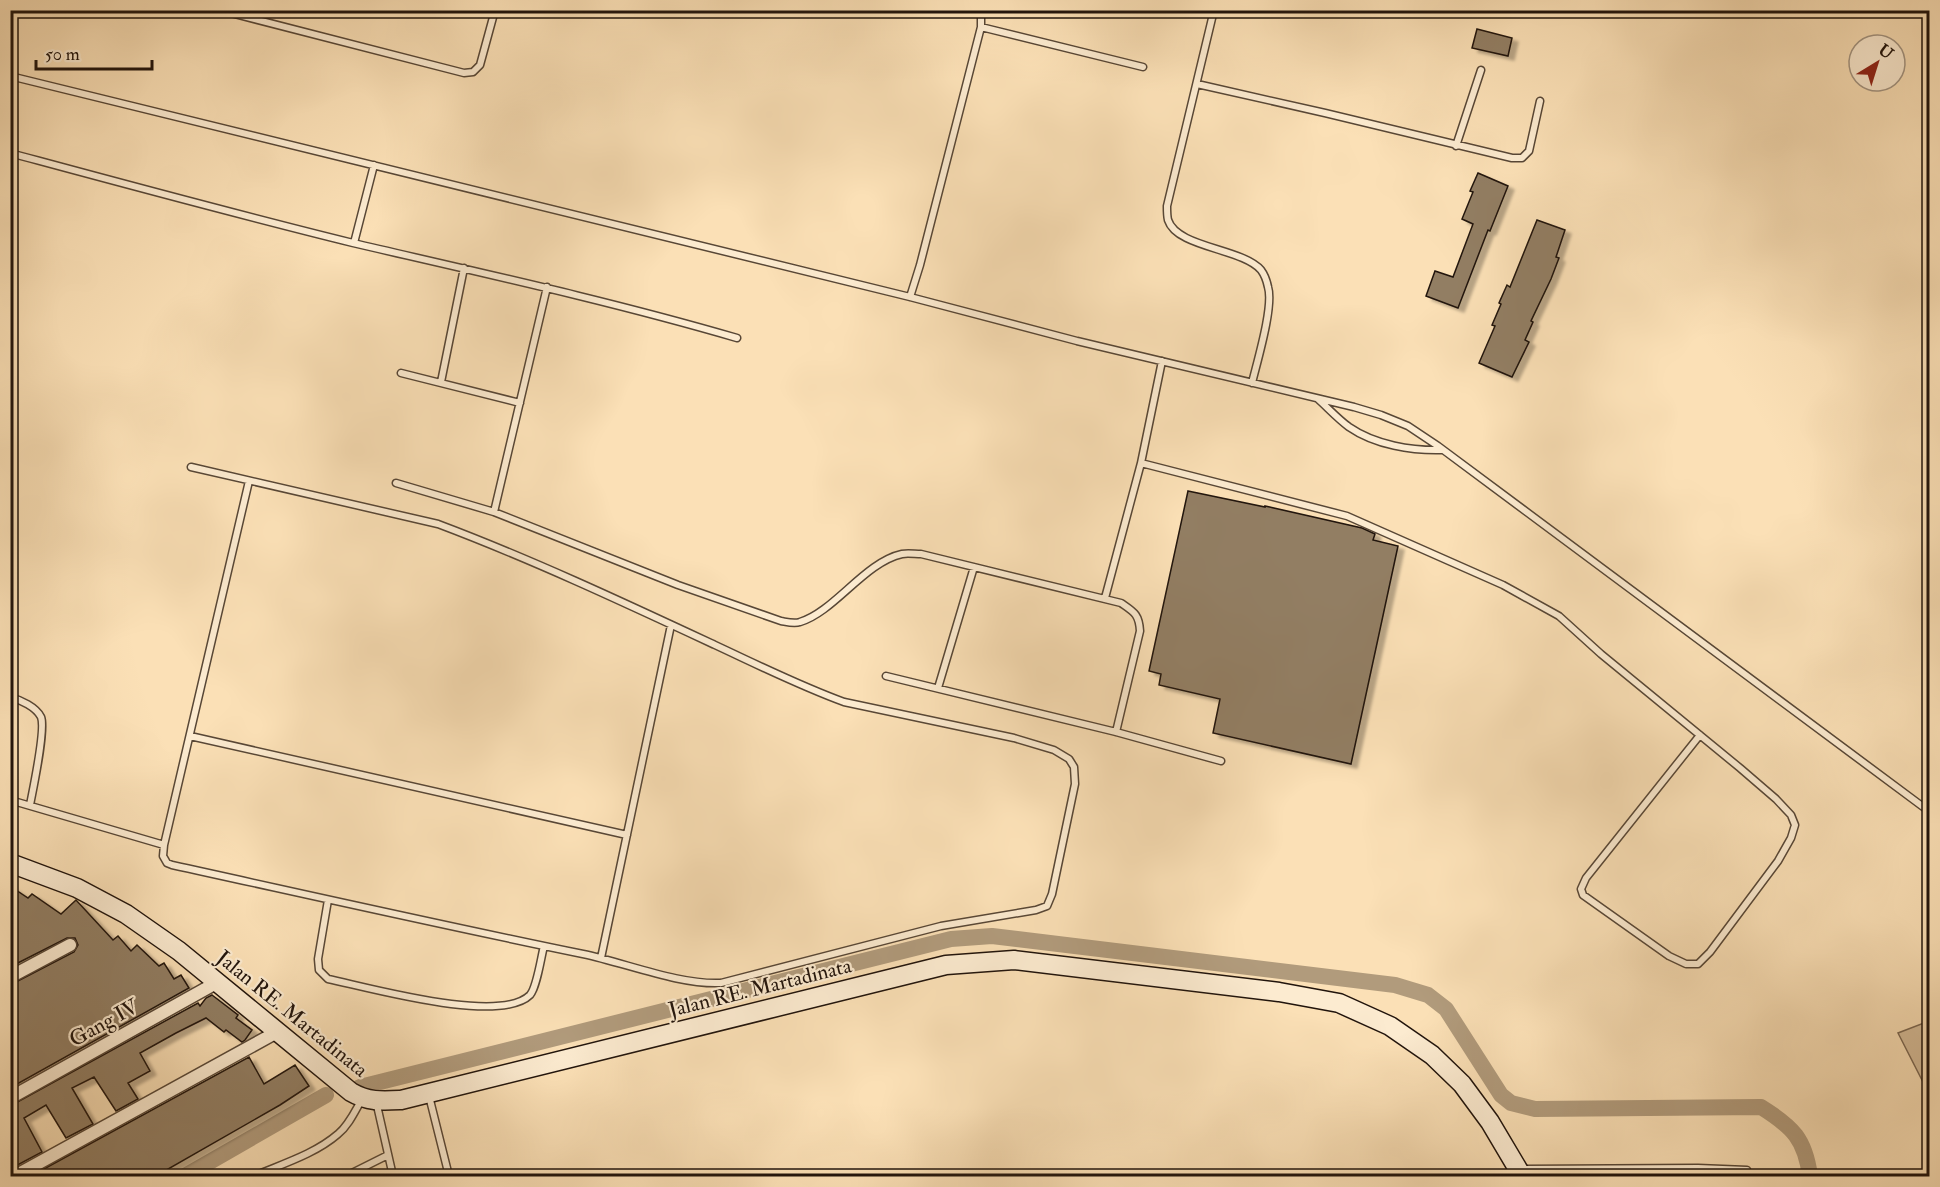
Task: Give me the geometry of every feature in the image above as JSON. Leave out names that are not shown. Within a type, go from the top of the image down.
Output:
[{"type":"main road","name":"Jalan RE. Martadinata","points":[[10,863],[77,888],[126,914],[179,951],[351,1092],[369,1100],[401,1100],[946,965],[1014,960],[1279,992],[1339,1003],[1390,1026],[1440,1062],[1462,1084],[1490,1122],[1519,1173]]},
{"type":"street","points":[[10,977],[70,945]]},
{"type":"street","name":"Gang IV","points":[[10,1098],[216,983]]},
{"type":"street","points":[[15,1176],[277,1032]]},
{"type":"lane","points":[[219,10],[464,73],[473,72],[480,64],[495,10]]},
{"type":"lane","points":[[910,297],[981,27],[979,10]]},
{"type":"lane","points":[[1214,10],[1167,206],[1168,221],[1178,233],[1190,240],[1246,260],[1261,270],[1269,288],[1268,316],[1252,383]]},
{"type":"lane","points":[[981,27],[1143,67]]},
{"type":"lane","points":[[1456,146],[1480,70]]},
{"type":"lane","points":[[10,76],[1363,410],[1408,426],[1929,812]]},
{"type":"lane","points":[[1197,84],[1325,112],[1512,158],[1522,158],[1529,151],[1540,101]]},
{"type":"lane","points":[[10,153],[354,243],[546,287],[737,338]]},
{"type":"lane","points":[[354,243],[374,165]]},
{"type":"lane","points":[[441,382],[464,268]]},
{"type":"lane","points":[[494,512],[546,287]]},
{"type":"lane","points":[[1105,598],[1141,463],[1162,361]]},
{"type":"lane","points":[[401,373],[520,404]]},
{"type":"lane","points":[[1318,399],[1350,428],[1369,437],[1420,451],[1443,450]]},
{"type":"lane","points":[[1141,463],[1347,516],[1415,544],[1503,585],[1559,616],[1601,654],[1700,735],[1776,799],[1791,815],[1795,825],[1791,838],[1778,861],[1710,952],[1698,964],[1686,964],[1670,956],[1583,895],[1581,889],[1586,878],[1700,735]]},
{"type":"lane","points":[[191,467],[438,524],[474,537],[844,702],[1014,738],[1054,750],[1069,759],[1074,767],[1075,784],[1052,894],[1047,906],[1036,910],[941,926],[721,983],[704,984],[601,958],[172,866],[164,859],[164,845],[249,481]]},
{"type":"lane","points":[[396,483],[494,512],[678,585],[781,621],[798,623],[818,613],[880,564],[902,554],[921,554],[1121,603],[1134,612],[1139,620],[1140,631],[1116,732]]},
{"type":"lane","points":[[938,688],[974,567]]},
{"type":"lane","points":[[601,958],[671,625]]},
{"type":"lane","points":[[886,676],[1116,732],[1221,761]]},
{"type":"lane","points":[[10,697],[31,706],[41,717],[42,730],[30,805]]},
{"type":"lane","points":[[190,736],[627,835]]},
{"type":"lane","points":[[10,800],[164,845]]},
{"type":"lane","points":[[328,900],[318,959],[319,970],[328,979],[434,1002],[477,1006],[505,1005],[520,1000],[530,994],[534,988],[544,946]]},
{"type":"lane","points":[[429,1093],[449,1176]]},
{"type":"lane","points":[[254,1176],[318,1148],[338,1134],[369,1100],[393,1176]]},
{"type":"lane","points":[[346,1176],[388,1155]]},
{"type":"lane","points":[[1519,1173],[1656,1169],[1747,1170]]},
{"type":"lane","points":[[1650,1176],[1656,1169]]},
{"type":"shaded area","points":[[1929,1021],[1929,1098],[1898,1033]]},
{"type":"building","points":[[1477,29],[1512,38],[1508,56],[1472,48]]},
{"type":"building","points":[[1478,173],[1508,186],[1490,231],[1488,230],[1458,308],[1426,296],[1435,271],[1453,277],[1473,224],[1462,219]]},
{"type":"building","points":[[1537,220],[1565,230],[1556,257],[1559,258],[1531,321],[1533,322],[1525,340],[1529,342],[1512,377],[1479,363],[1495,326],[1492,325],[1501,304],[1499,303],[1507,285],[1510,287]]},
{"type":"building","points":[[1188,491],[1362,528],[1375,534],[1373,540],[1398,546],[1351,764],[1213,733],[1220,699],[1159,685],[1161,674],[1149,671]]},
{"type":"building","points":[[10,886],[28,898],[32,894],[61,914],[76,900],[113,940],[118,936],[131,951],[137,945],[159,966],[164,963],[174,979],[181,975],[189,988],[10,1088],[10,985],[74,952],[78,945],[75,938],[67,938],[10,967]]},
{"type":"building","points":[[212,995],[238,1015],[236,1018],[252,1030],[245,1040],[242,1042],[226,1030],[224,1032],[206,1018],[176,1033],[140,1053],[150,1071],[128,1083],[138,1099],[116,1111],[94,1077],[72,1088],[93,1124],[66,1138],[46,1105],[24,1118],[42,1152],[10,1169],[10,1106],[198,1003],[200,1006],[206,998]]},
{"type":"building","points":[[249,1057],[264,1084],[295,1065],[309,1086],[156,1176],[31,1176]]},
{"type":"waterway","points":[[360,1087],[951,939],[992,936],[1395,985],[1428,995],[1446,1009],[1501,1095],[1511,1103],[1535,1109],[1761,1107],[1796,1135],[1805,1152],[1810,1176]]},
{"type":"waterway","points":[[185,1176],[326,1095]]}]
